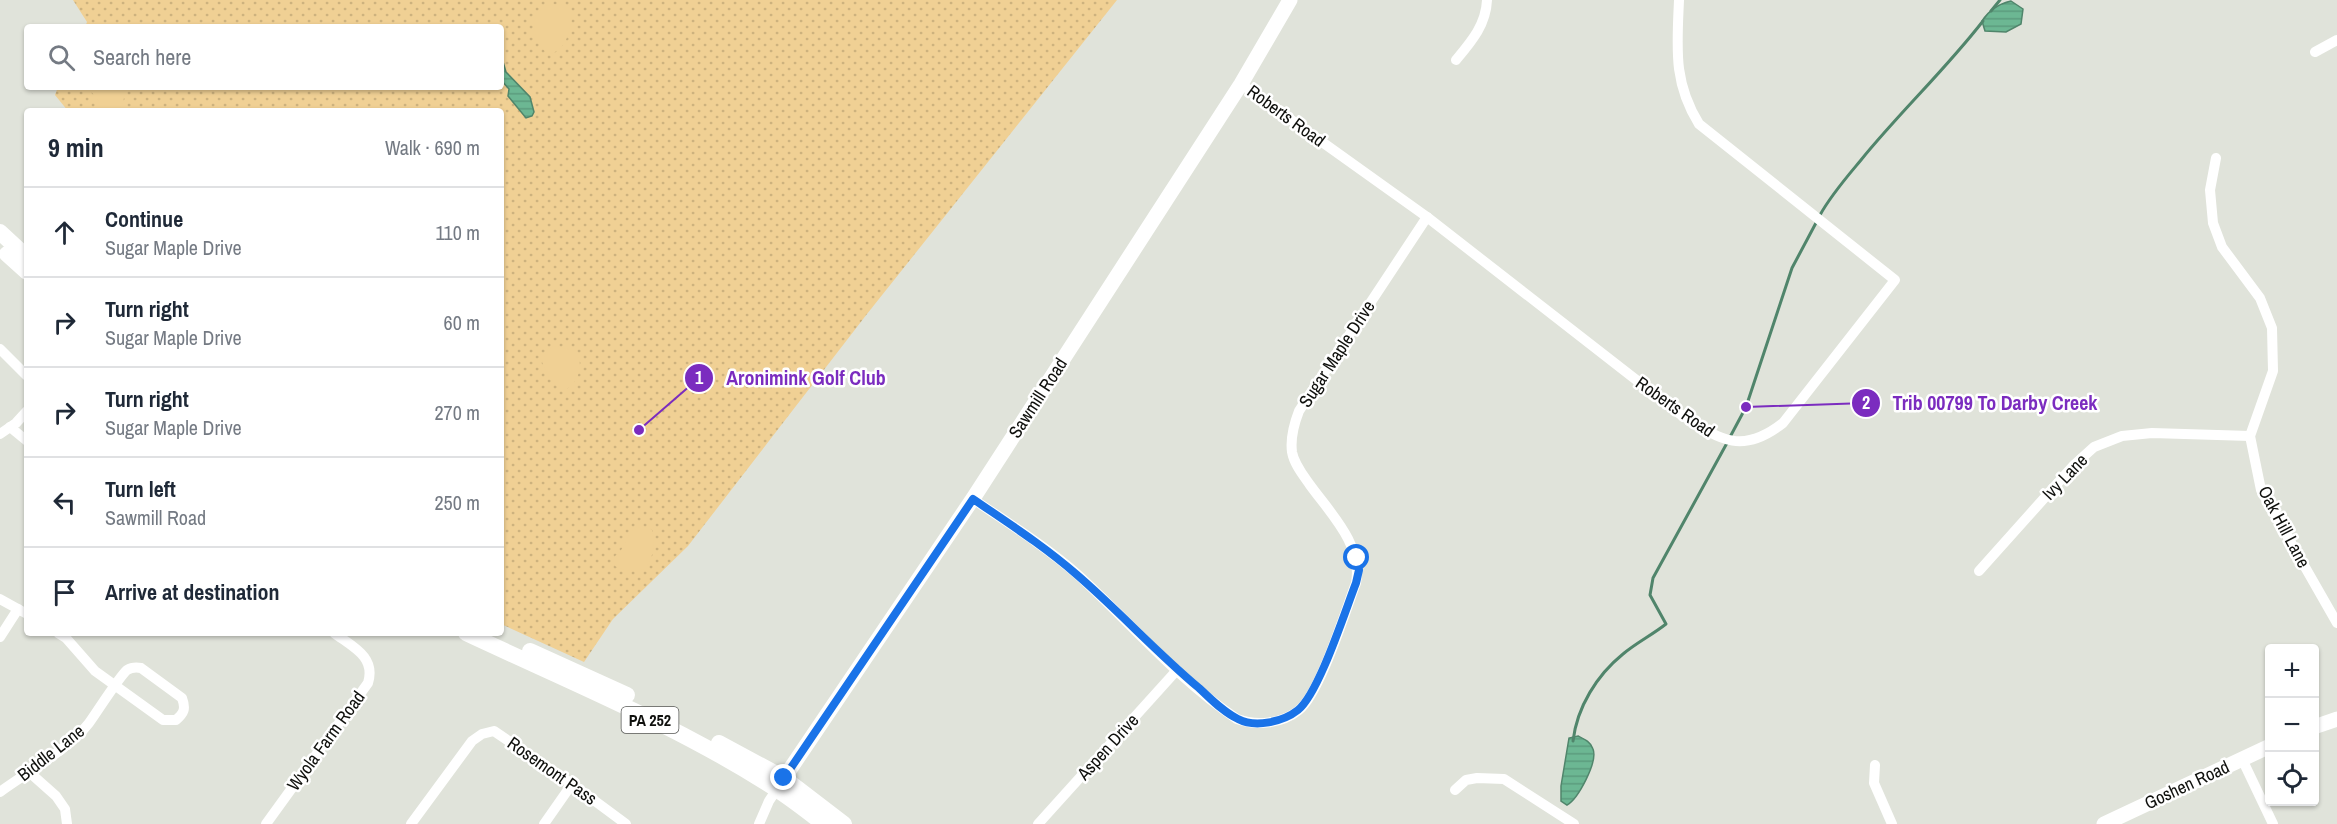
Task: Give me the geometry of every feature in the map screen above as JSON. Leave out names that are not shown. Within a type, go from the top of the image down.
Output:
[{"type":"main road","points":[[0,232],[24,254]]},
{"type":"main road","points":[[0,247],[24,269]]},
{"type":"main road","name":"PA 252","points":[[472,636],[780,784],[824,824]]},
{"type":"main road","name":"PA 252","points":[[499,636],[623,693],[844,824]]},
{"type":"street","name":"Sawmill Road","points":[[780,784],[973,499],[1241,84],[1290,0]]},
{"type":"street","points":[[1456,60],[1478,32],[1487,0]]},
{"type":"street","name":"Roberts Road","points":[[1241,84],[1427,217],[1680,414],[1718,438],[1748,441],[1768,435],[1783,423],[1895,279],[1699,124],[1683,91],[1677,65],[1679,0]]},
{"type":"street","points":[[2315,52],[2337,40]]},
{"type":"street","points":[[2216,158],[2210,190],[2213,223],[2227,255],[2260,298],[2272,328],[2273,371],[2250,436]]},
{"type":"street","name":"Sugar Maple Drive","points":[[973,499],[1037,543],[1076,574],[1177,670],[1228,713],[1248,723],[1270,722],[1299,710],[1314,691],[1359,570],[1353,547],[1298,468],[1292,453],[1294,424],[1299,411],[1427,217]]},
{"type":"street","points":[[0,349],[24,373]]},
{"type":"street","points":[[0,434],[24,414]]},
{"type":"street","points":[[10,428],[24,439]]},
{"type":"street","name":"Ivy Lane","points":[[1979,571],[2073,466],[2094,447],[2122,436],[2152,433],[2250,436]]},
{"type":"street","name":"Oak Hill Lane","points":[[2250,436],[2261,490],[2337,623]]},
{"type":"street","points":[[0,599],[23,611],[0,638]]},
{"type":"street","points":[[63,636],[95,671],[116,686]]},
{"type":"street","name":"Wyola Farm Road","points":[[266,824],[368,683],[371,673],[370,666],[363,656],[338,636]]},
{"type":"street","name":"Biddle Lane","points":[[0,792],[82,732],[126,671],[134,667],[141,668],[182,698],[185,706],[183,715],[176,720],[163,720],[116,686]]},
{"type":"street","name":"Aspen Drive","points":[[1038,824],[1177,670]]},
{"type":"street","points":[[2319,725],[2337,719]]},
{"type":"street","name":"Rosemont Pass","points":[[411,824],[472,741],[482,734],[494,731],[626,824]]},
{"type":"street","name":"Goshen Road","points":[[2104,824],[2265,748]]},
{"type":"street","points":[[2242,759],[2273,824]]},
{"type":"street","points":[[1875,765],[1874,783],[1892,824]]},
{"type":"street","points":[[29,772],[56,796],[64,809],[67,824]]},
{"type":"street","points":[[1455,790],[1466,780],[1504,779],[1574,824]]},
{"type":"street","points":[[544,824],[572,784]]},
{"type":"street","points":[[760,823],[780,784]]},
{"type":"shaded area","points":[[73,0],[1117,0],[867,314],[688,546],[613,619],[584,662],[504,625],[504,108],[66,108],[55,95],[57,90],[504,90],[504,24],[86,24]]},
{"type":"shaded area","points":[[2011,1],[2023,9],[2021,24],[2006,32],[1985,31],[1982,21],[1988,14],[1998,6]]},
{"type":"shaded area","points":[[550,4],[564,5],[572,16],[563,44],[550,54],[538,42],[534,24],[537,12]]},
{"type":"shaded area","points":[[504,65],[506,72],[530,97],[534,112],[532,116],[526,118],[508,96],[509,89],[504,83]]},
{"type":"shaded area","points":[[90,90],[125,90],[120,108],[106,108]]},
{"type":"shaded area","points":[[555,346],[576,351],[580,362],[577,378],[565,390],[549,378],[542,362],[548,349]]},
{"type":"shaded area","points":[[636,527],[652,530],[653,546],[650,560],[645,569],[641,570],[618,568],[615,566],[615,556]]},
{"type":"shaded area","points":[[1578,736],[1592,747],[1593,762],[1581,788],[1567,805],[1561,801],[1561,786],[1569,738]]},
{"type":"waterway","points":[[1991,11],[2000,0]]},
{"type":"waterway","points":[[1820,215],[1829,200],[1876,142],[1983,21]]},
{"type":"waterway","points":[[1730,437],[1746,407],[1792,268],[1817,221]]},
{"type":"waterway","points":[[1573,741],[1579,716],[1597,682],[1628,650],[1666,624],[1650,595],[1653,578],[1727,443]]},
{"type":"place","name":"Trib 00799 To Darby Creek","points":[[1746,407]]},
{"type":"place","name":"Aronimink Golf Club","points":[[639,430]]},
{"type":"route","points":[[784,778],[973,499],[1037,543],[1076,574],[1177,670],[1228,713],[1248,723],[1270,722],[1289,716],[1299,710],[1314,691],[1356,583],[1359,570],[1357,558]]}]
